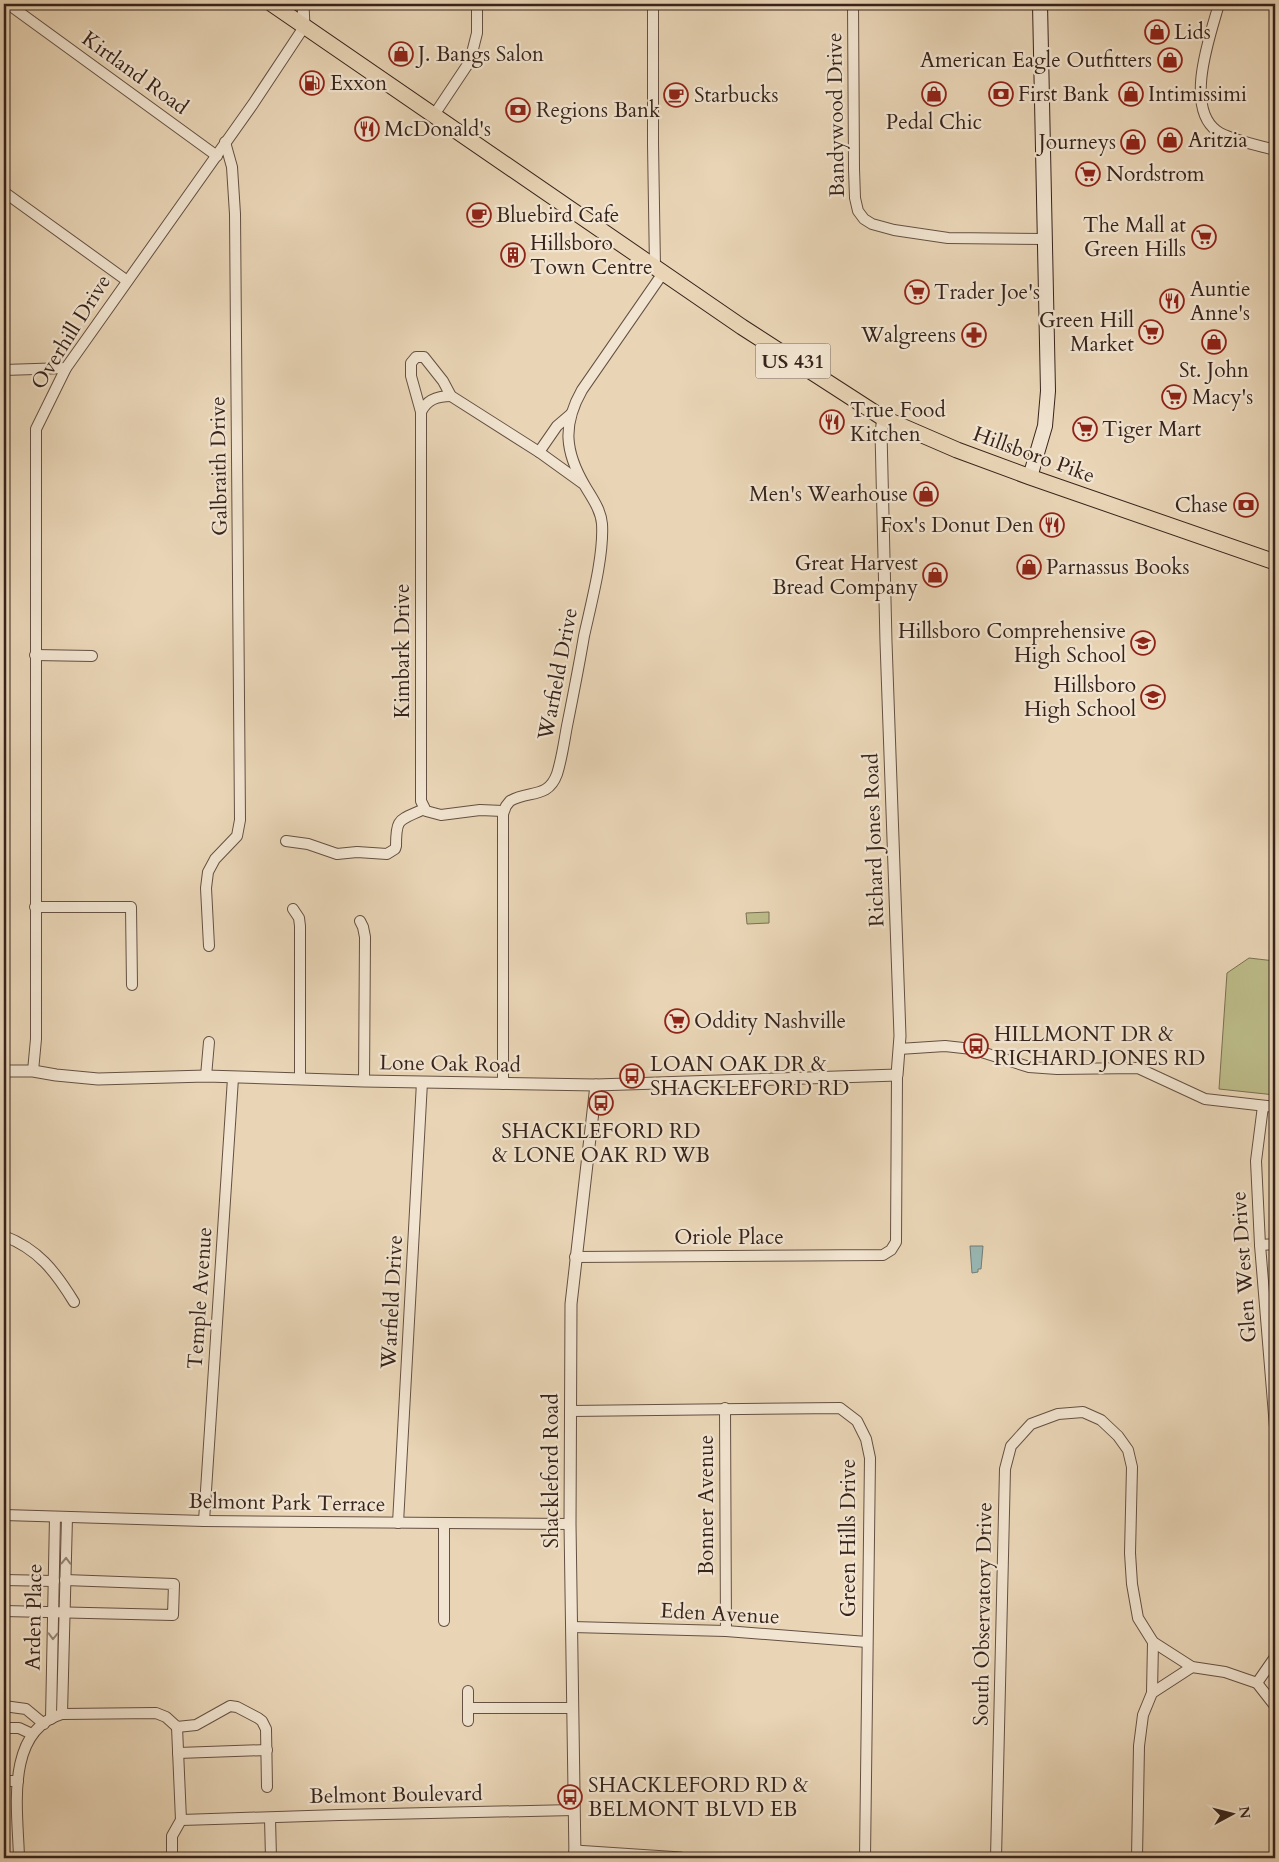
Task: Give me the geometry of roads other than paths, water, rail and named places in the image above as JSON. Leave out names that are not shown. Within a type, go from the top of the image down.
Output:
[{"type":"main road","name":"Hillsboro Pike","points":[[272,4],[757,337],[883,418],[957,450],[1030,477],[1275,562]]},
{"type":"main road","points":[[1030,477],[1045,426],[1048,391],[1040,4]]},
{"type":"street","name":"Kirtland Road","points":[[8,4],[216,156]]},
{"type":"street","points":[[304,4],[304,27]]},
{"type":"street","points":[[434,115],[470,61],[477,33],[478,4]]},
{"type":"street","points":[[653,4],[653,152],[659,270]]},
{"type":"street","name":"Bandywood Drive","points":[[853,4],[854,169],[855,198],[858,211],[872,224],[912,233],[948,238],[1044,239]]},
{"type":"street","points":[[1219,4],[1203,59],[1201,103],[1208,122],[1218,132],[1275,150]]},
{"type":"street","name":"Overhill Drive","points":[[33,1071],[36,1040],[36,429],[66,368],[126,280],[216,156],[304,27]]},
{"type":"street","name":"Galbraith Drive","points":[[209,946],[206,888],[208,872],[215,859],[237,836],[240,820],[241,792],[235,214],[232,167],[225,142]]},
{"type":"street","points":[[4,192],[126,280]]},
{"type":"street","name":"Warfield Drive","points":[[504,811],[506,806],[514,799],[543,791],[550,787],[555,779],[592,599],[602,524],[599,511],[584,485],[570,453],[568,433],[571,414],[582,390],[659,270]]},
{"type":"street","name":"Kimbark Drive","points":[[424,809],[420,801],[422,412],[410,372],[411,363],[416,357],[420,356],[427,359],[451,396],[538,452],[584,485]]},
{"type":"street","points":[[4,370],[66,368]]},
{"type":"street","points":[[422,412],[424,405],[436,397],[451,396]]},
{"type":"street","points":[[538,452],[557,426],[571,414]]},
{"type":"street","name":"Richard Jones Road","points":[[883,418],[881,433],[884,553],[899,1049],[897,1075],[896,1242],[891,1250],[883,1255]]},
{"type":"street","points":[[35,655],[92,656]]},
{"type":"street","points":[[286,841],[308,844],[338,854],[358,852],[386,854],[395,850],[396,827],[400,820],[424,809],[429,813],[441,815],[480,810],[504,811],[503,1084]]},
{"type":"street","points":[[35,907],[131,907],[132,986]]},
{"type":"street","points":[[293,909],[299,918],[300,926],[300,1079]]},
{"type":"street","points":[[360,921],[365,937],[364,1081]]},
{"type":"street","points":[[206,1076],[209,1042]]},
{"type":"street","points":[[899,1049],[945,1046],[972,1050],[1029,1067],[1057,1069],[1138,1068],[1206,1099],[1275,1107]]},
{"type":"street","name":"Lone Oak Road","points":[[4,1071],[33,1071],[98,1080],[206,1076],[596,1085],[897,1075]]},
{"type":"street","name":"Temple Avenue","points":[[204,1521],[233,1078]]},
{"type":"street","name":"Warfield Drive","points":[[398,1523],[422,1082]]},
{"type":"street","name":"Shackleford Road","points":[[575,1855],[570,1524],[571,1304],[596,1085]]},
{"type":"street","name":"Glen West Drive","points":[[1263,1106],[1256,1161],[1260,1245],[1275,1427]]},
{"type":"street","points":[[4,1236],[15,1240],[44,1260],[74,1302]]},
{"type":"street","points":[[1260,1245],[1275,1244]]},
{"type":"street","name":"Oriole Place","points":[[575,1257],[883,1255]]},
{"type":"street","name":"Bonner Avenue","points":[[725,1408],[726,1631]]},
{"type":"street","name":"Green Hills Drive","points":[[570,1411],[840,1408],[856,1421],[866,1440],[870,1458],[865,1858]]},
{"type":"street","name":"South Observatory Drive","points":[[996,1858],[1005,1469],[1011,1446],[1031,1424],[1058,1414],[1083,1412],[1101,1420],[1118,1436],[1128,1450],[1132,1467],[1130,1553],[1132,1584],[1138,1618],[1154,1642]]},
{"type":"street","name":"Belmont Park Terrace","points":[[4,1515],[204,1521],[570,1524]]},
{"type":"street","name":"Arden Place","points":[[47,1722],[56,1517]]},
{"type":"street","name":"Arden Place","points":[[62,1714],[67,1517]]},
{"type":"street","points":[[444,1524],[444,1621]]},
{"type":"street","points":[[4,1580],[54,1581]]},
{"type":"street","points":[[4,1611],[173,1615],[174,1584],[65,1580]]},
{"type":"street","name":"Eden Avenue","points":[[572,1627],[726,1631],[867,1642]]},
{"type":"street","points":[[1154,1642],[1192,1667],[1225,1672],[1257,1682],[1275,1706]]},
{"type":"street","points":[[1137,1858],[1139,1746],[1143,1715],[1152,1693],[1154,1642]]},
{"type":"street","points":[[1257,1682],[1275,1657]]},
{"type":"street","points":[[1152,1693],[1192,1667]]},
{"type":"street","points":[[468,1692],[468,1721]]},
{"type":"street","points":[[4,1706],[26,1709],[47,1722]]},
{"type":"street","points":[[177,1727],[196,1724],[227,1707],[233,1706],[262,1721],[266,1729],[267,1787]]},
{"type":"street","points":[[468,1708],[573,1708]]},
{"type":"street","points":[[19,1858],[18,1781],[22,1759],[32,1734],[47,1722],[62,1714],[156,1713],[166,1717],[177,1727],[181,1820],[172,1836],[172,1858]]},
{"type":"street","points":[[4,1728],[19,1728],[32,1734]]},
{"type":"street","points":[[178,1753],[267,1750]]},
{"type":"street","points":[[4,1781],[18,1781]]},
{"type":"street","name":"Belmont Boulevard","points":[[181,1820],[574,1810]]},
{"type":"street","points":[[270,1818],[271,1858]]},
{"type":"street","points":[[575,1855],[681,1858]]},
{"type":"water","points":[[970,1246],[983,1246],[981,1269],[978,1269],[978,1272],[972,1273]]},
{"type":"place","name":"Lids","points":[[1157,32]]},
{"type":"place","name":"J. Bangs Salon","points":[[401,54]]},
{"type":"place","name":"American Eagle Outfitters","points":[[1170,60]]},
{"type":"place","name":"Exxon","points":[[312,83]]},
{"type":"place","name":"Pedal Chic","points":[[934,94]]},
{"type":"place","name":"First Bank","points":[[1001,94]]},
{"type":"place","name":"Intimissimi","points":[[1131,94]]},
{"type":"place","name":"Starbucks","points":[[676,95]]},
{"type":"place","name":"Regions Bank","points":[[518,110]]},
{"type":"place","name":"McDonald's","points":[[367,129]]},
{"type":"place","name":"Aritzia","points":[[1170,140]]},
{"type":"place","name":"Journeys","points":[[1133,142]]},
{"type":"place","name":"Nordstrom","points":[[1088,174]]},
{"type":"place","name":"Bluebird Cafe","points":[[479,215]]},
{"type":"place","name":"The Mall at Green Hills","points":[[1204,237]]},
{"type":"place","name":"Hillsboro Town Centre","points":[[513,255]]},
{"type":"place","name":"Trader Joe's","points":[[917,292]]},
{"type":"place","name":"Auntie Anne's","points":[[1172,301]]},
{"type":"place","name":"Green Hill Market","points":[[1151,332]]},
{"type":"place","name":"Walgreens","points":[[974,335]]},
{"type":"place","name":"St. John","points":[[1214,342]]},
{"type":"place","name":"Macy's","points":[[1174,397]]},
{"type":"place","name":"True Food Kitchen","points":[[832,422]]},
{"type":"place","name":"Tiger Mart","points":[[1085,429]]},
{"type":"place","name":"Men's Wearhouse","points":[[926,494]]},
{"type":"place","name":"Chase","points":[[1246,505]]},
{"type":"place","name":"Fox's Donut Den","points":[[1052,525]]},
{"type":"place","name":"Parnassus Books","points":[[1029,567]]},
{"type":"place","name":"Great Harvest Bread Company","points":[[935,575]]},
{"type":"place","name":"Hillsboro Comprehensive High School","points":[[1143,643]]},
{"type":"place","name":"Hillsboro High School","points":[[1153,697]]},
{"type":"place","name":"Oddity Nashville","points":[[677,1021]]},
{"type":"place","name":"HILLMONT DR & RICHARD JONES RD","points":[[976,1046]]},
{"type":"place","name":"LOAN OAK DR & SHACKLEFORD RD","points":[[632,1076]]},
{"type":"place","name":"SHACKLEFORD RD & LONE OAK RD WB","points":[[601,1103]]},
{"type":"place","name":"SHACKLEFORD RD & BELMONT BLVD EB","points":[[570,1797]]}]
